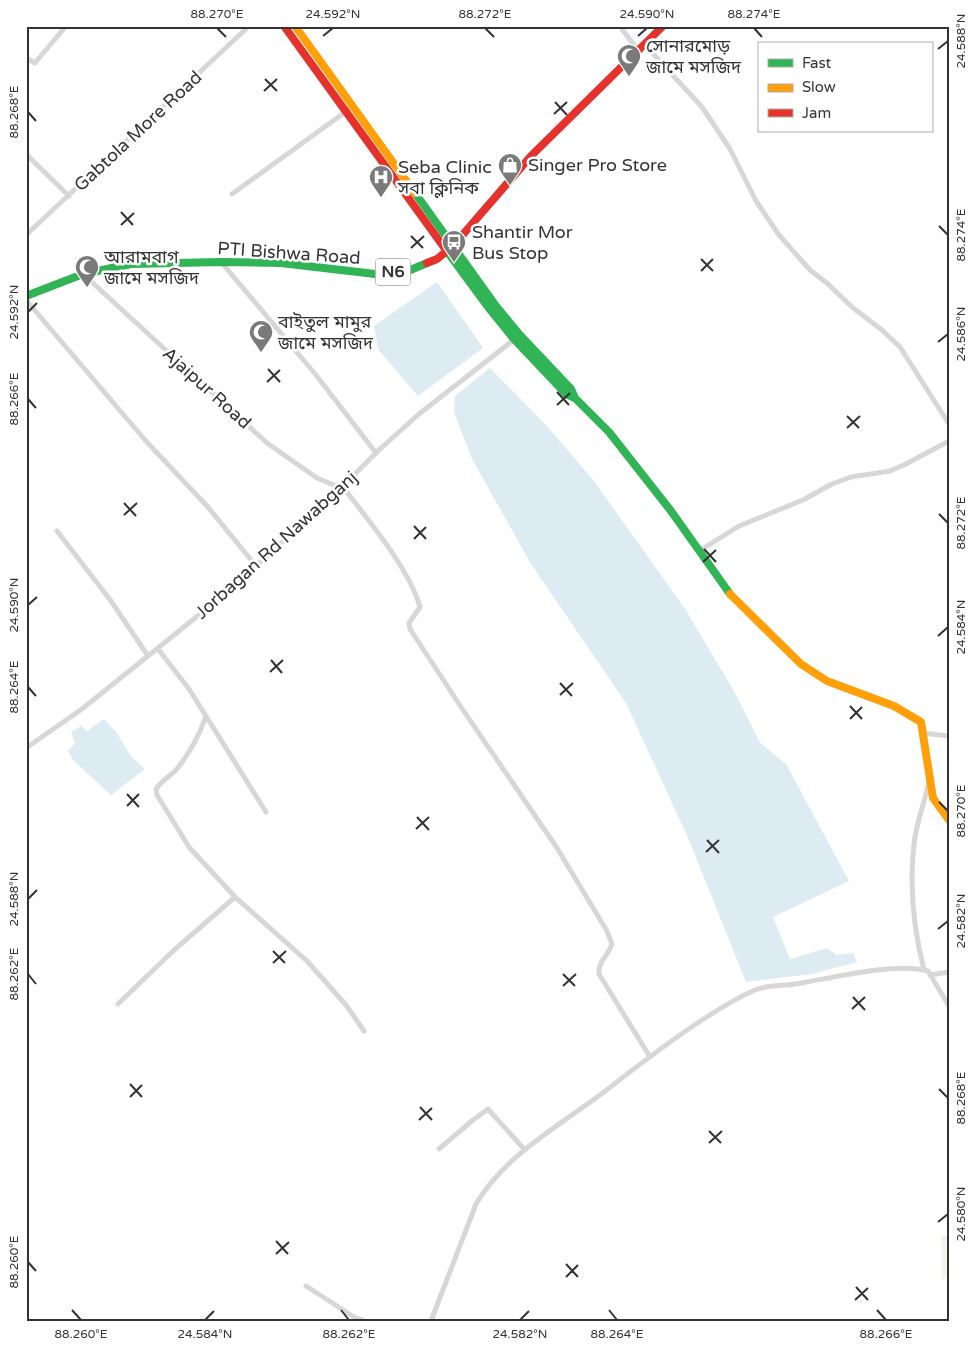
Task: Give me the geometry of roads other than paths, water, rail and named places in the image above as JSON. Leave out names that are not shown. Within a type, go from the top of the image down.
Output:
[{"type":"main road","points":[[284,26],[387,154],[450,249]]},
{"type":"main road","points":[[294,26],[380,159],[496,306],[517,337],[571,389],[575,398],[609,432],[671,511],[728,592],[801,664],[826,681],[894,706],[921,722],[933,798],[949,820]]},
{"type":"main road","name":"PTI Bishwa Road","points":[[26,296],[83,274],[131,264],[221,262],[281,264],[375,274],[408,271],[437,260],[450,249],[531,156],[567,119],[639,52],[663,26]]},
{"type":"main road","points":[[380,159],[387,154]]},
{"type":"street","points":[[26,58],[35,63],[66,26]]},
{"type":"street","name":"Gabtola More Road","points":[[26,235],[249,26]]},
{"type":"street","points":[[620,26],[639,52]]},
{"type":"street","points":[[645,46],[702,107],[730,149],[756,201],[779,235],[810,270],[900,347],[949,424]]},
{"type":"street","points":[[232,194],[349,109]]},
{"type":"street","points":[[26,154],[69,196]]},
{"type":"street","points":[[221,262],[316,375],[376,453]]},
{"type":"street","name":"Ajaipur Road","points":[[83,274],[267,443],[317,478],[342,488]]},
{"type":"street","points":[[26,300],[145,440],[207,506],[256,566]]},
{"type":"street","name":"Jorbagan Rd Nawabganj","points":[[26,748],[82,709],[158,649],[256,566],[342,488],[376,453],[419,414],[517,337]]},
{"type":"street","points":[[699,551],[739,526],[802,500],[832,484],[851,477],[890,471],[949,441]]},
{"type":"street","points":[[342,488],[372,524],[404,571],[418,600],[420,607],[409,623],[410,629],[460,707],[557,848],[607,931],[612,944],[599,966],[599,974],[650,1056]]},
{"type":"street","points":[[57,531],[111,601],[148,656]]},
{"type":"street","points":[[158,649],[189,689],[266,812]]},
{"type":"street","points":[[206,716],[200,734],[190,751],[174,771],[158,786],[156,789],[157,795],[188,847],[235,896],[307,961],[346,1005],[364,1031]]},
{"type":"street","points":[[923,732],[949,736]]},
{"type":"street","points":[[924,970],[916,938],[912,873],[914,843],[930,776]]},
{"type":"street","points":[[118,1004],[172,952],[235,896]]},
{"type":"street","points":[[431,1321],[476,1204],[484,1190],[495,1177],[525,1150],[650,1056],[735,999],[758,989],[902,968],[928,971],[949,1006]]},
{"type":"street","points":[[930,974],[949,972]]},
{"type":"street","points":[[439,1149],[488,1109],[525,1150]]},
{"type":"street","points":[[306,1286],[354,1317],[364,1321]]},
{"type":"place","name":"সোনারমোড় জামে মসজিদ","points":[[629,77]]},
{"type":"place","name":"Singer Pro Store","points":[[510,186]]},
{"type":"place","name":"Seba Clinic সবা ক্লিনিক","points":[[381,198]]},
{"type":"place","name":"Shantir Mor Bus Stop","points":[[454,263]]},
{"type":"place","name":"আরামবাগ জামে মসজিদ","points":[[87,288]]},
{"type":"place","name":"বাইতুল মামুর জামে মসজিদ","points":[[261,353]]}]
